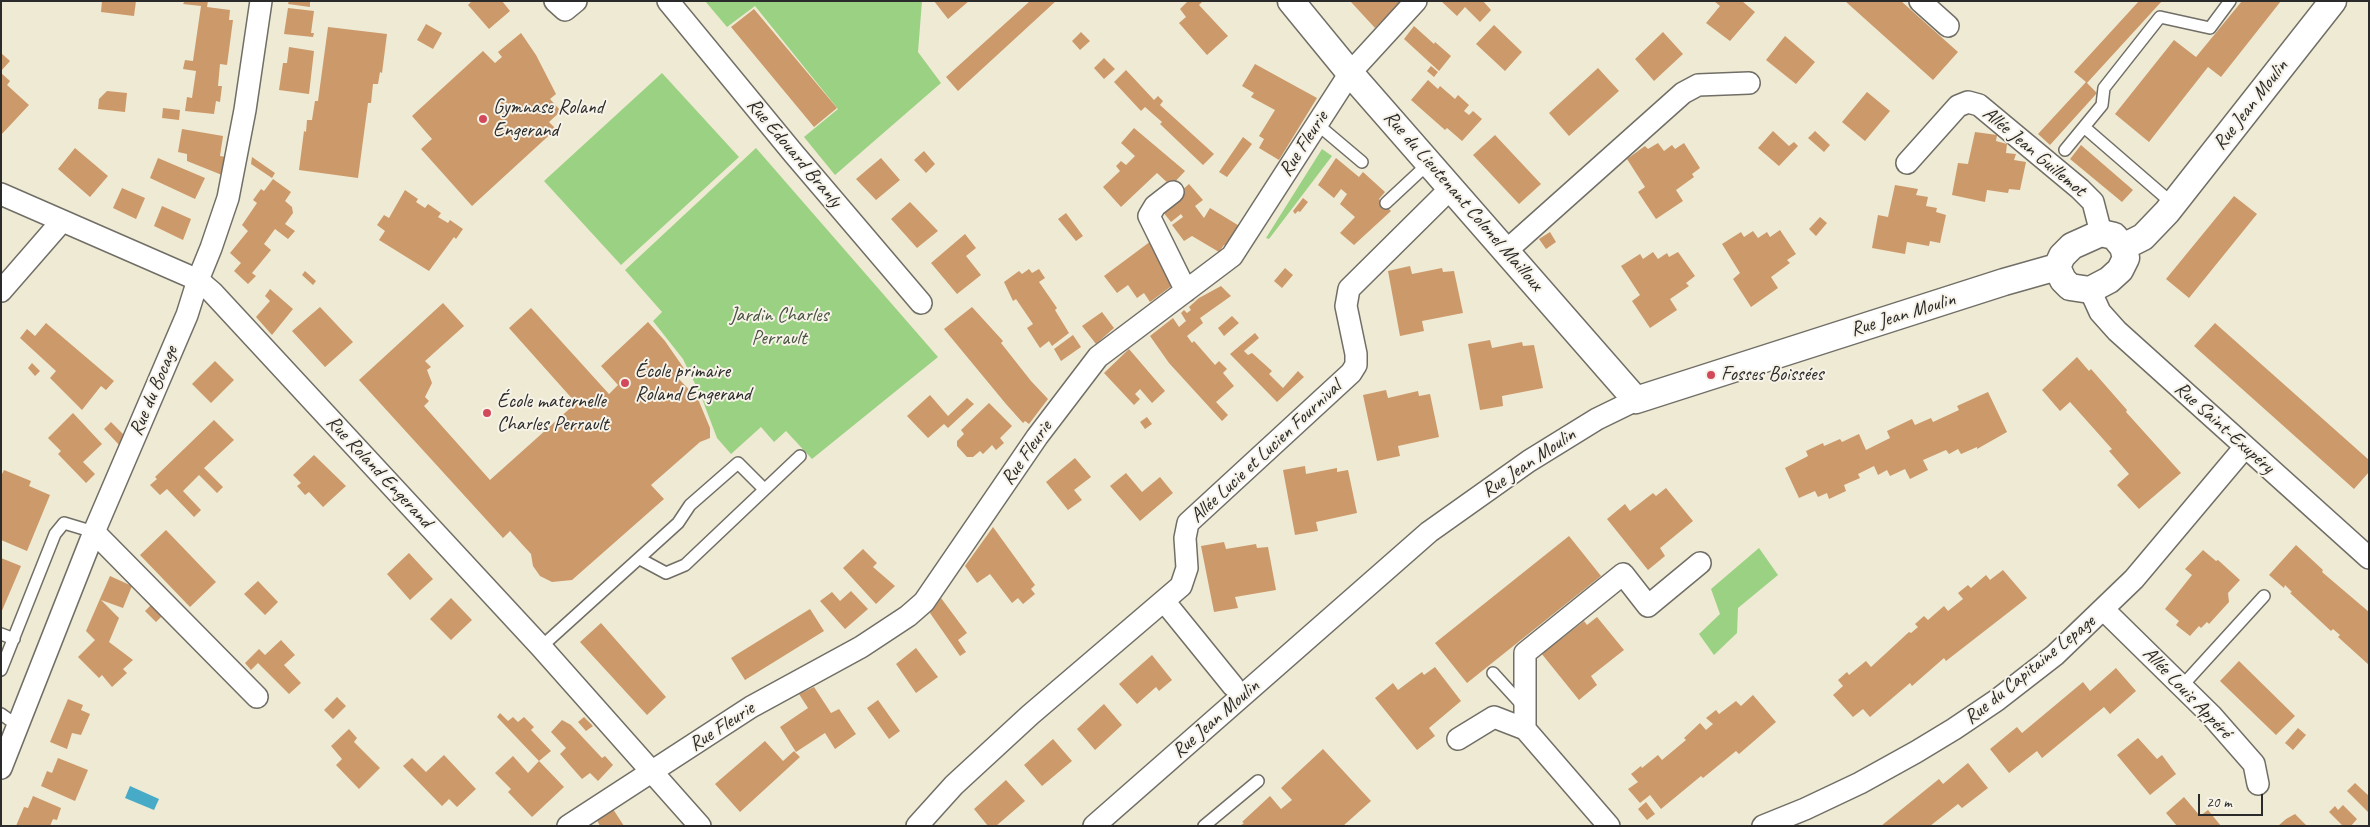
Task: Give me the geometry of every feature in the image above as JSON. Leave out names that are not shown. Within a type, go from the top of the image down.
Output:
[{"type":"street","name":"Rue du Bocage","points":[[1,768],[10,720],[94,532],[187,315],[228,198],[245,110],[261,1]]},
{"type":"street","points":[[555,1],[565,10],[576,1]]},
{"type":"street","name":"Rue Edouard Branly","points":[[668,1],[794,154],[921,302]]},
{"type":"street","name":"Rue du Lieutenant Colonel Mailloux","points":[[1291,1],[1350,73],[1452,187],[1636,400]]},
{"type":"street","name":"Rue Fleurie","points":[[568,826],[751,707],[861,647],[919,607],[1037,437],[1098,357],[1232,256],[1350,73],[1416,1]]},
{"type":"street","points":[[1920,1],[1948,26]]},
{"type":"street","name":"Rue Jean Moulin","points":[[2112,240],[2143,237],[2173,204],[2333,1]]},
{"type":"street","points":[[1506,251],[1683,93],[1698,85],[1749,83]]},
{"type":"street","name":"Allée Jean Guillemot","points":[[1907,162],[1958,106],[1968,102],[1979,105],[2094,202],[2112,240]]},
{"type":"street","name":"Allée Lucie et Lucien Fournival","points":[[917,826],[954,785],[1030,715],[1181,586],[1187,568],[1185,538],[1188,522],[1351,373],[1356,364],[1356,354],[1346,306],[1350,289],[1452,187]]},
{"type":"street","points":[[1173,192],[1155,206],[1149,216],[1186,291]]},
{"type":"street","name":"Rue Roland Engerand","points":[[1,194],[198,280],[216,296],[541,647],[700,826]]},
{"type":"street","points":[[1,291],[62,221]]},
{"type":"street","points":[[2112,240],[2126,258],[2120,270],[2109,280],[2090,290],[2070,287],[2063,280],[2057,267],[2062,256],[2072,246],[2112,240]]},
{"type":"street","name":"Rue Jean Moulin","points":[[1094,826],[1428,532],[1529,461],[1597,419],[1636,400],[2004,282],[2057,267]]},
{"type":"street","name":"Rue Saint-Exupéry","points":[[2090,290],[2100,312],[2118,331],[2369,558]]},
{"type":"street","name":"Rue du Capitaine Lepage","points":[[1763,826],[1805,810],[1860,783],[1954,729],[2055,655],[2104,610],[2163,546],[2245,447]]},
{"type":"street","points":[[94,532],[257,697]]},
{"type":"street","points":[[1609,826],[1525,718],[1525,653],[1623,574],[1648,606],[1700,563]]},
{"type":"street","points":[[1164,601],[1233,686]]},
{"type":"street","name":"Allée Louis Appéré","points":[[2104,610],[2182,686],[2254,764],[2258,784]]},
{"type":"street","points":[[1458,739],[1494,717],[1525,718]]},
{"type":"lane","points":[[2065,150],[2102,104],[2104,88],[2160,17],[2210,28],[2230,1]]},
{"type":"lane","points":[[1317,124],[1362,162]]},
{"type":"lane","points":[[2084,127],[2173,204]]},
{"type":"lane","points":[[1386,203],[1430,162]]},
{"type":"lane","points":[[640,558],[666,573],[685,565],[800,456]]},
{"type":"lane","points":[[541,647],[678,523],[690,505],[738,463],[764,489]]},
{"type":"lane","points":[[1,670],[55,534],[64,523],[94,532]]},
{"type":"lane","points":[[2182,686],[2264,596]]},
{"type":"lane","points":[[1,634],[14,639]]},
{"type":"lane","points":[[1493,673],[1525,718]]},
{"type":"lane","points":[[1204,826],[1258,781]]},
{"type":"green space","points":[[705,1],[922,1],[918,52],[941,83],[835,175],[804,137],[838,109],[755,6],[727,27]]},
{"type":"green space","points":[[662,73],[739,157],[621,265],[544,181]]},
{"type":"green space","name":"Jardin Charles Perrault","points":[[756,148],[938,357],[812,459],[786,431],[774,442],[761,427],[731,454],[717,438],[701,396],[683,359],[653,321],[662,312],[625,270]]},
{"type":"green space","points":[[1322,149],[1332,156],[1269,239],[1266,238]]},
{"type":"green space","points":[[1759,548],[1778,575],[1738,608],[1737,633],[1714,655],[1699,634],[1720,614],[1711,589]]},
{"type":"water","points":[[130,786],[159,799],[154,810],[125,798]]},
{"type":"building","points":[[102,1],[136,1],[134,16],[101,12]]},
{"type":"building","points":[[185,1],[208,1],[207,7],[230,10],[229,20],[233,20],[227,65],[220,64],[218,86],[222,86],[220,102],[216,101],[214,114],[185,111],[187,97],[192,98],[196,71],[183,69],[185,60],[193,61],[201,6],[183,4]]},
{"type":"building","points":[[289,1],[310,1],[310,7],[288,4]]},
{"type":"building","points":[[472,1],[502,1],[510,11],[489,29],[468,5]]},
{"type":"building","points":[[934,1],[969,1],[948,19]]},
{"type":"building","points":[[1030,1],[1056,1],[958,91],[946,77]]},
{"type":"building","points":[[1188,1],[1203,1],[1199,5],[1228,36],[1207,55],[1179,23],[1186,17],[1180,9]]},
{"type":"building","points":[[1352,1],[1401,1],[1375,28]]},
{"type":"building","points":[[1441,1],[1483,1],[1491,10],[1480,22],[1465,7],[1457,16]]},
{"type":"building","points":[[1714,1],[1742,1],[1755,12],[1730,41],[1706,23],[1720,6]]},
{"type":"building","points":[[1845,1],[1901,1],[1958,52],[1933,80]]},
{"type":"building","points":[[2139,1],[2162,1],[2087,83],[2097,93],[2050,145],[2038,134],[2086,82],[2074,72]]},
{"type":"building","points":[[2242,1],[2281,1],[2221,77],[2208,67],[2149,142],[2115,114],[2174,40],[2196,57]]},
{"type":"building","points":[[288,8],[314,11],[311,33],[314,33],[313,37],[284,34]]},
{"type":"building","points":[[754,9],[837,108],[814,127],[731,27]]},
{"type":"building","points":[[426,24],[442,33],[433,49],[417,40]]},
{"type":"building","points":[[1494,25],[1522,52],[1505,71],[1476,44]]},
{"type":"building","points":[[1414,26],[1451,56],[1439,71],[1404,39]]},
{"type":"building","points":[[328,27],[387,34],[382,73],[380,72],[378,84],[373,84],[371,103],[368,103],[358,178],[299,170],[307,120],[312,120],[315,101],[318,101]]},
{"type":"building","points":[[1081,32],[1090,41],[1080,50],[1072,41]]},
{"type":"building","points":[[1663,32],[1683,54],[1654,81],[1635,59]]},
{"type":"building","name":"Gymnase Roland Engerand","points":[[521,33],[536,55],[556,94],[550,99],[561,111],[549,122],[556,129],[472,206],[421,149],[432,139],[412,116],[483,51],[495,63],[502,57],[498,52]]},
{"type":"building","points":[[1785,36],[1815,62],[1796,84],[1766,60]]},
{"type":"building","points":[[289,47],[314,51],[309,94],[279,90],[283,63],[287,63]]},
{"type":"building","points":[[1,53],[10,61],[1,71]]},
{"type":"building","points":[[1104,58],[1115,69],[1104,79],[1094,68]]},
{"type":"building","points":[[1255,64],[1317,98],[1279,160],[1259,148],[1264,139],[1259,136],[1275,110],[1251,97],[1254,93],[1242,86]]},
{"type":"building","points":[[1431,66],[1438,72],[1434,77],[1427,71]]},
{"type":"building","points":[[1598,68],[1619,91],[1569,136],[1549,113]]},
{"type":"building","points":[[1126,70],[1154,100],[1158,96],[1163,101],[1160,105],[1214,154],[1203,165],[1160,124],[1162,122],[1145,107],[1141,111],[1114,82]]},
{"type":"building","points":[[1,73],[10,81],[7,85],[29,105],[1,135]]},
{"type":"building","points":[[1428,80],[1438,89],[1440,86],[1455,99],[1458,95],[1469,105],[1464,111],[1469,115],[1473,111],[1482,119],[1462,141],[1447,128],[1445,130],[1411,100]]},
{"type":"building","points":[[107,91],[127,93],[125,112],[98,109],[99,99]]},
{"type":"building","points":[[1867,92],[1890,111],[1865,141],[1842,122]]},
{"type":"building","points":[[163,108],[180,110],[179,120],[162,118]]},
{"type":"building","points":[[1134,128],[1185,171],[1171,186],[1157,173],[1121,207],[1103,187],[1120,171],[1116,166],[1121,161],[1126,165],[1135,156],[1121,143]]},
{"type":"building","points":[[182,129],[223,136],[220,156],[226,157],[222,175],[187,161],[187,154],[178,152]]},
{"type":"building","points":[[1773,131],[1789,146],[1794,142],[1798,146],[1779,166],[1758,148]]},
{"type":"building","points":[[1815,131],[1830,145],[1824,152],[1808,138]]},
{"type":"building","points":[[1975,132],[1997,135],[1996,141],[2007,144],[2006,153],[2016,154],[2014,160],[2026,162],[2020,190],[2009,189],[2008,193],[1987,190],[1985,202],[1952,195],[1958,163],[1968,164]]},
{"type":"building","points":[[1495,135],[1541,184],[1519,204],[1473,155]]},
{"type":"building","points":[[1243,137],[1252,144],[1227,177],[1219,172]]},
{"type":"building","points":[[1658,143],[1664,151],[1672,145],[1675,149],[1684,143],[1700,168],[1692,174],[1694,177],[1676,190],[1683,201],[1656,219],[1638,192],[1645,187],[1627,159],[1645,146],[1648,149]]},
{"type":"building","points":[[2081,145],[2133,190],[2122,202],[2070,159]]},
{"type":"building","points":[[75,148],[108,176],[90,197],[58,169]]},
{"type":"building","points":[[924,151],[935,164],[926,173],[914,160]]},
{"type":"building","points":[[252,157],[275,173],[272,178],[251,164]]},
{"type":"building","points":[[158,158],[205,178],[195,199],[150,178]]},
{"type":"building","points":[[881,158],[900,180],[876,200],[856,179]]},
{"type":"building","points":[[1336,158],[1359,177],[1363,172],[1385,192],[1379,199],[1391,211],[1354,245],[1340,233],[1355,217],[1340,204],[1347,194],[1341,189],[1334,198],[1318,185]]},
{"type":"building","points":[[273,179],[291,192],[285,201],[292,207],[293,213],[285,224],[295,231],[288,239],[275,229],[264,244],[271,250],[252,273],[256,276],[248,284],[234,271],[241,263],[230,253],[248,231],[242,225],[257,203],[253,200],[261,189],[264,191]]},
{"type":"building","points":[[1189,184],[1203,200],[1195,206],[1204,218],[1210,208],[1241,227],[1228,247],[1224,245],[1219,252],[1192,236],[1184,241],[1172,225],[1183,217],[1181,214],[1171,222],[1163,212],[1171,200]]},
{"type":"building","points":[[1895,185],[1918,189],[1916,195],[1928,197],[1926,206],[1937,208],[1936,212],[1946,215],[1940,243],[1930,241],[1929,246],[1907,242],[1905,254],[1872,248],[1878,215],[1888,217]]},
{"type":"building","points":[[122,188],[145,198],[136,219],[113,208]]},
{"type":"building","points":[[405,190],[418,199],[416,202],[425,208],[428,204],[441,213],[438,217],[448,223],[450,220],[463,229],[456,239],[454,237],[429,271],[379,240],[385,231],[377,225],[384,215],[389,218]]},
{"type":"building","points":[[2234,196],[2257,214],[2189,298],[2166,279]]},
{"type":"building","points":[[1303,198],[1308,202],[1300,212],[1298,211],[1295,214],[1293,211]]},
{"type":"building","points":[[910,202],[938,231],[917,248],[891,219]]},
{"type":"building","points":[[162,206],[191,219],[183,240],[154,226]]},
{"type":"building","points":[[1066,213],[1083,236],[1076,241],[1058,219]]},
{"type":"building","points":[[1820,217],[1827,223],[1816,236],[1809,229]]},
{"type":"building","points":[[1780,230],[1796,254],[1787,260],[1790,263],[1771,277],[1778,288],[1751,307],[1733,279],[1740,273],[1722,244],[1741,232],[1744,237],[1753,231],[1758,238],[1767,232],[1770,237]]},
{"type":"building","points":[[1550,232],[1556,242],[1546,249],[1539,239]]},
{"type":"building","points":[[965,234],[976,248],[966,256],[981,275],[957,294],[931,263]]},
{"type":"building","points":[[1151,241],[1173,285],[1150,302],[1144,293],[1137,298],[1128,285],[1117,293],[1104,276]]},
{"type":"building","points":[[1653,252],[1658,259],[1667,253],[1669,257],[1678,252],[1695,276],[1686,283],[1689,286],[1670,299],[1677,310],[1650,328],[1632,301],[1640,295],[1621,266],[1640,254],[1643,259]]},
{"type":"building","points":[[1410,266],[1412,274],[1442,268],[1443,272],[1454,271],[1463,313],[1422,321],[1424,331],[1400,336],[1388,271]]},
{"type":"building","points":[[1285,268],[1293,275],[1282,288],[1274,281]]},
{"type":"building","points":[[1029,269],[1032,273],[1039,269],[1045,278],[1039,282],[1057,308],[1055,310],[1069,333],[1052,346],[1049,341],[1040,348],[1027,328],[1033,324],[1016,299],[1013,301],[1004,282],[1019,271],[1022,274]]},
{"type":"building","points":[[305,271],[316,281],[313,285],[302,275]]},
{"type":"building","points":[[1221,286],[1231,296],[1200,318],[1203,323],[1187,336],[1192,343],[1194,341],[1215,365],[1219,361],[1227,369],[1223,373],[1234,386],[1216,402],[1228,415],[1222,421],[1169,363],[1150,336],[1173,318],[1179,327],[1186,321],[1181,313],[1184,310],[1187,313],[1191,310],[1189,307],[1199,298]]},
{"type":"building","points":[[270,289],[293,309],[272,335],[256,317],[270,301],[265,296]]},
{"type":"building","name":"École primaire Roland Engerand","points":[[443,303],[464,326],[425,361],[431,367],[427,370],[432,383],[425,397],[429,401],[424,406],[490,480],[576,403],[509,328],[531,308],[609,394],[618,385],[601,366],[648,322],[665,341],[685,371],[678,378],[698,399],[710,428],[710,438],[700,442],[651,485],[664,499],[572,580],[552,582],[540,576],[533,566],[531,554],[510,531],[503,538],[359,380]]},
{"type":"building","points":[[320,307],[353,342],[325,367],[292,331]]},
{"type":"building","points":[[972,307],[1003,341],[1001,343],[1048,399],[1029,424],[1025,421],[1023,423],[1006,404],[944,329]]},
{"type":"building","points":[[1102,312],[1114,328],[1096,344],[1082,326]]},
{"type":"building","points":[[1232,316],[1239,323],[1224,336],[1218,328]]},
{"type":"building","points":[[46,323],[114,381],[106,390],[101,386],[82,410],[50,378],[56,371],[20,338],[27,329],[35,336]]},
{"type":"building","points":[[2215,323],[2369,460],[2369,472],[2354,489],[2194,346]]},
{"type":"building","points":[[1255,333],[1259,338],[1244,351],[1248,355],[1252,353],[1272,371],[1269,374],[1283,388],[1298,371],[1304,377],[1277,402],[1230,354]]},
{"type":"building","points":[[1073,335],[1081,347],[1061,361],[1054,349]]},
{"type":"building","points":[[1490,340],[1492,348],[1522,342],[1523,346],[1534,345],[1543,388],[1502,396],[1503,406],[1480,410],[1468,344]]},
{"type":"building","points":[[1129,349],[1165,391],[1152,403],[1140,389],[1135,394],[1140,399],[1134,405],[1104,373]]},
{"type":"building","points":[[2077,357],[2089,371],[2091,369],[2127,410],[2126,412],[2181,473],[2139,509],[2117,485],[2129,474],[2109,451],[2112,449],[2070,402],[2060,411],[2042,390]]},
{"type":"building","points":[[215,361],[234,380],[211,403],[192,384]]},
{"type":"building","points":[[32,363],[40,371],[35,376],[28,368]]},
{"type":"building","points":[[1386,390],[1388,398],[1418,391],[1419,396],[1430,394],[1439,437],[1398,446],[1400,456],[1377,461],[1363,395]]},
{"type":"building","points":[[1988,392],[2007,432],[1977,449],[1977,447],[1961,454],[1958,449],[1949,454],[1946,450],[1923,460],[1928,470],[1910,479],[1905,469],[1890,476],[1887,470],[1878,475],[1874,466],[1858,474],[1860,478],[1844,485],[1846,491],[1829,499],[1827,493],[1818,497],[1815,491],[1799,498],[1785,468],[1808,456],[1806,451],[1823,443],[1824,446],[1840,439],[1842,442],[1859,434],[1866,450],[1890,438],[1887,431],[1912,419],[1915,425],[1931,418],[1933,422],[1959,410],[1957,406]]},
{"type":"building","points":[[930,395],[948,416],[967,398],[974,404],[948,428],[944,424],[928,438],[907,416]]},
{"type":"building","points":[[989,403],[1012,426],[1000,438],[1004,443],[996,450],[992,445],[983,454],[980,451],[973,457],[967,457],[957,446],[957,441],[964,434],[961,430]]},
{"type":"building","points":[[73,413],[102,444],[83,462],[95,474],[86,483],[58,454],[61,451],[48,438]]},
{"type":"building","points":[[1147,417],[1152,424],[1145,429],[1140,422]]},
{"type":"building","points":[[214,420],[234,440],[204,468],[223,487],[217,493],[199,475],[183,491],[201,510],[194,517],[167,489],[160,495],[150,485],[157,479],[155,477]]},
{"type":"building","points":[[111,422],[126,437],[122,448],[104,429]]},
{"type":"building","points":[[314,455],[346,486],[323,507],[309,492],[305,495],[297,486],[301,483],[293,475]]},
{"type":"building","points":[[1075,458],[1091,477],[1074,490],[1082,500],[1068,510],[1046,482]]},
{"type":"building","points":[[1305,466],[1306,474],[1337,468],[1337,472],[1348,470],[1357,513],[1316,522],[1318,531],[1295,535],[1283,470]]},
{"type":"building","points":[[4,470],[31,481],[29,486],[50,495],[27,551],[1,540],[1,476]]},
{"type":"building","points":[[1126,473],[1142,492],[1160,477],[1173,493],[1140,521],[1110,486]]},
{"type":"building","points":[[1666,488],[1693,521],[1660,548],[1665,556],[1648,570],[1607,519],[1625,504],[1630,511],[1653,493],[1656,496]]},
{"type":"building","points":[[993,527],[1035,585],[1031,589],[1035,594],[1023,604],[1018,598],[1012,603],[990,574],[977,583],[965,566]]},
{"type":"building","points":[[166,530],[216,582],[190,607],[140,555]]},
{"type":"building","points":[[1569,536],[1601,576],[1467,683],[1435,643]]},
{"type":"building","points":[[1224,542],[1226,549],[1256,544],[1257,548],[1268,547],[1276,590],[1235,597],[1238,608],[1214,612],[1201,546]]},
{"type":"building","points":[[2296,545],[2323,570],[2322,572],[2369,612],[2369,665],[2338,637],[2340,635],[2333,629],[2331,631],[2290,593],[2292,592],[2285,585],[2284,588],[2269,575]]},
{"type":"building","points":[[863,549],[877,563],[873,567],[895,586],[876,604],[843,568]]},
{"type":"building","points":[[2203,550],[2216,561],[2218,560],[2240,580],[2228,593],[2229,602],[2209,624],[2207,622],[2201,628],[2199,626],[2190,636],[2176,625],[2179,621],[2165,609],[2192,575],[2185,569]]},
{"type":"building","points":[[409,553],[433,579],[410,600],[387,574]]},
{"type":"building","points":[[1,558],[21,566],[1,613]]},
{"type":"building","points":[[2003,570],[2027,598],[1946,661],[1944,658],[1912,686],[1910,683],[1870,717],[1863,709],[1853,717],[1833,695],[1843,686],[1838,680],[1847,672],[1849,675],[1866,661],[1871,667],[1909,632],[1911,633],[1918,627],[1915,624],[1924,616],[1928,620],[1944,606],[1948,611],[1963,599],[1958,593],[1968,585],[1971,588],[1986,575],[1990,580]]},
{"type":"building","points":[[110,576],[132,586],[123,608],[101,600],[119,618],[109,642],[133,660],[123,669],[127,673],[112,687],[102,675],[99,678],[78,657],[95,640],[86,631]]},
{"type":"building","points":[[258,581],[278,602],[265,615],[244,594]]},
{"type":"building","points":[[851,591],[868,609],[845,629],[820,601],[832,592],[840,601]]},
{"type":"building","points":[[451,598],[472,620],[451,640],[430,619]]},
{"type":"building","points":[[941,598],[967,633],[958,640],[966,652],[960,656],[930,613]]},
{"type":"building","points":[[151,605],[162,616],[156,622],[145,611]]},
{"type":"building","points":[[810,609],[824,631],[745,680],[731,658]]},
{"type":"building","points":[[1597,617],[1624,650],[1591,676],[1597,685],[1579,700],[1537,648],[1556,633],[1561,639],[1584,621],[1587,625]]},
{"type":"building","points":[[601,623],[666,697],[647,715],[580,642]]},
{"type":"building","points":[[281,640],[295,655],[284,665],[301,683],[289,694],[258,663],[251,670],[245,663],[259,649],[265,655]]},
{"type":"building","points":[[916,648],[938,677],[916,693],[896,664]]},
{"type":"building","points":[[1152,655],[1172,680],[1159,691],[1156,687],[1137,704],[1119,684]]},
{"type":"building","points":[[2239,661],[2295,716],[2276,735],[2220,681]]},
{"type":"building","points":[[1435,667],[1461,701],[1429,728],[1435,736],[1417,750],[1375,698],[1393,683],[1398,690],[1422,672],[1424,675]]},
{"type":"building","points":[[2116,668],[2136,691],[2110,714],[2104,707],[2042,758],[2037,751],[2009,773],[1990,749],[2017,727],[2022,733],[2083,682],[2090,691]]},
{"type":"building","points":[[814,687],[831,713],[839,709],[856,734],[835,749],[825,733],[796,752],[780,727],[808,708],[799,694]]},
{"type":"building","points":[[1753,695],[1776,722],[1739,754],[1736,751],[1703,778],[1701,776],[1661,809],[1650,795],[1640,803],[1628,789],[1638,782],[1631,774],[1641,766],[1642,768],[1658,755],[1662,760],[1686,740],[1684,738],[1700,723],[1706,730],[1713,724],[1706,718],[1716,710],[1719,714],[1736,701],[1741,706]]},
{"type":"building","points":[[337,697],[346,706],[333,719],[324,710]]},
{"type":"building","points":[[68,699],[83,705],[81,710],[90,714],[81,735],[72,733],[67,749],[50,742]]},
{"type":"building","points":[[878,700],[900,731],[889,739],[867,708]]},
{"type":"building","points":[[1104,704],[1122,725],[1095,750],[1077,729]]},
{"type":"building","points":[[500,713],[508,721],[513,717],[518,722],[524,717],[534,727],[531,730],[551,751],[539,761],[497,717]]},
{"type":"building","points":[[584,717],[593,726],[586,731],[578,722]]},
{"type":"building","points":[[562,720],[571,725],[602,758],[605,756],[613,765],[598,781],[590,773],[582,779],[560,754],[566,748],[551,732]]},
{"type":"building","points":[[2298,728],[2306,735],[2293,750],[2285,743]]},
{"type":"building","points":[[349,729],[357,738],[354,742],[380,768],[359,789],[336,765],[342,759],[331,746]]},
{"type":"building","points":[[2138,738],[2157,759],[2162,755],[2176,774],[2150,795],[2117,755]]},
{"type":"building","points":[[1053,739],[1072,761],[1042,786],[1024,765]]},
{"type":"building","points":[[765,741],[783,761],[794,751],[800,757],[740,812],[715,784]]},
{"type":"building","points":[[1323,749],[1371,801],[1343,826],[1240,826],[1270,796],[1281,809],[1292,800],[1281,788]]},
{"type":"building","points":[[444,755],[476,789],[457,807],[449,799],[442,806],[403,766],[412,758],[426,772]]},
{"type":"building","points":[[513,756],[528,773],[539,761],[564,787],[532,817],[508,792],[511,789],[495,773]]},
{"type":"building","points":[[58,758],[88,770],[75,801],[41,786],[47,771],[52,773]]},
{"type":"building","points":[[1968,763],[1988,788],[1962,808],[1958,804],[1930,826],[1881,826],[1939,779],[1943,784]]},
{"type":"building","points":[[1006,780],[1025,801],[996,826],[988,826],[974,809]]},
{"type":"building","points":[[2355,783],[2369,796],[2369,813],[2347,791]]},
{"type":"building","points":[[33,796],[61,808],[57,820],[53,819],[50,826],[16,826],[24,807],[28,808]]},
{"type":"building","points":[[2184,797],[2200,816],[2208,810],[2221,826],[2177,826],[2166,813]]},
{"type":"building","points":[[1646,802],[1655,814],[1647,820],[1638,809]]},
{"type":"building","points":[[2343,805],[2357,819],[2351,826],[2343,826],[2329,812],[2335,806],[2338,810]]},
{"type":"building","points":[[613,809],[624,826],[600,826],[597,820]]},
{"type":"building","points":[[2295,814],[2307,826],[2278,826],[2286,819]]},
{"type":"place","name":"Gymnase Roland Engerand","points":[[483,119]]},
{"type":"place","name":"Fosses Boissées","points":[[1711,375]]},
{"type":"place","name":"École primaire Roland Engerand","points":[[625,383]]},
{"type":"place","name":"École maternelle Charles Perrault","points":[[487,413]]}]
